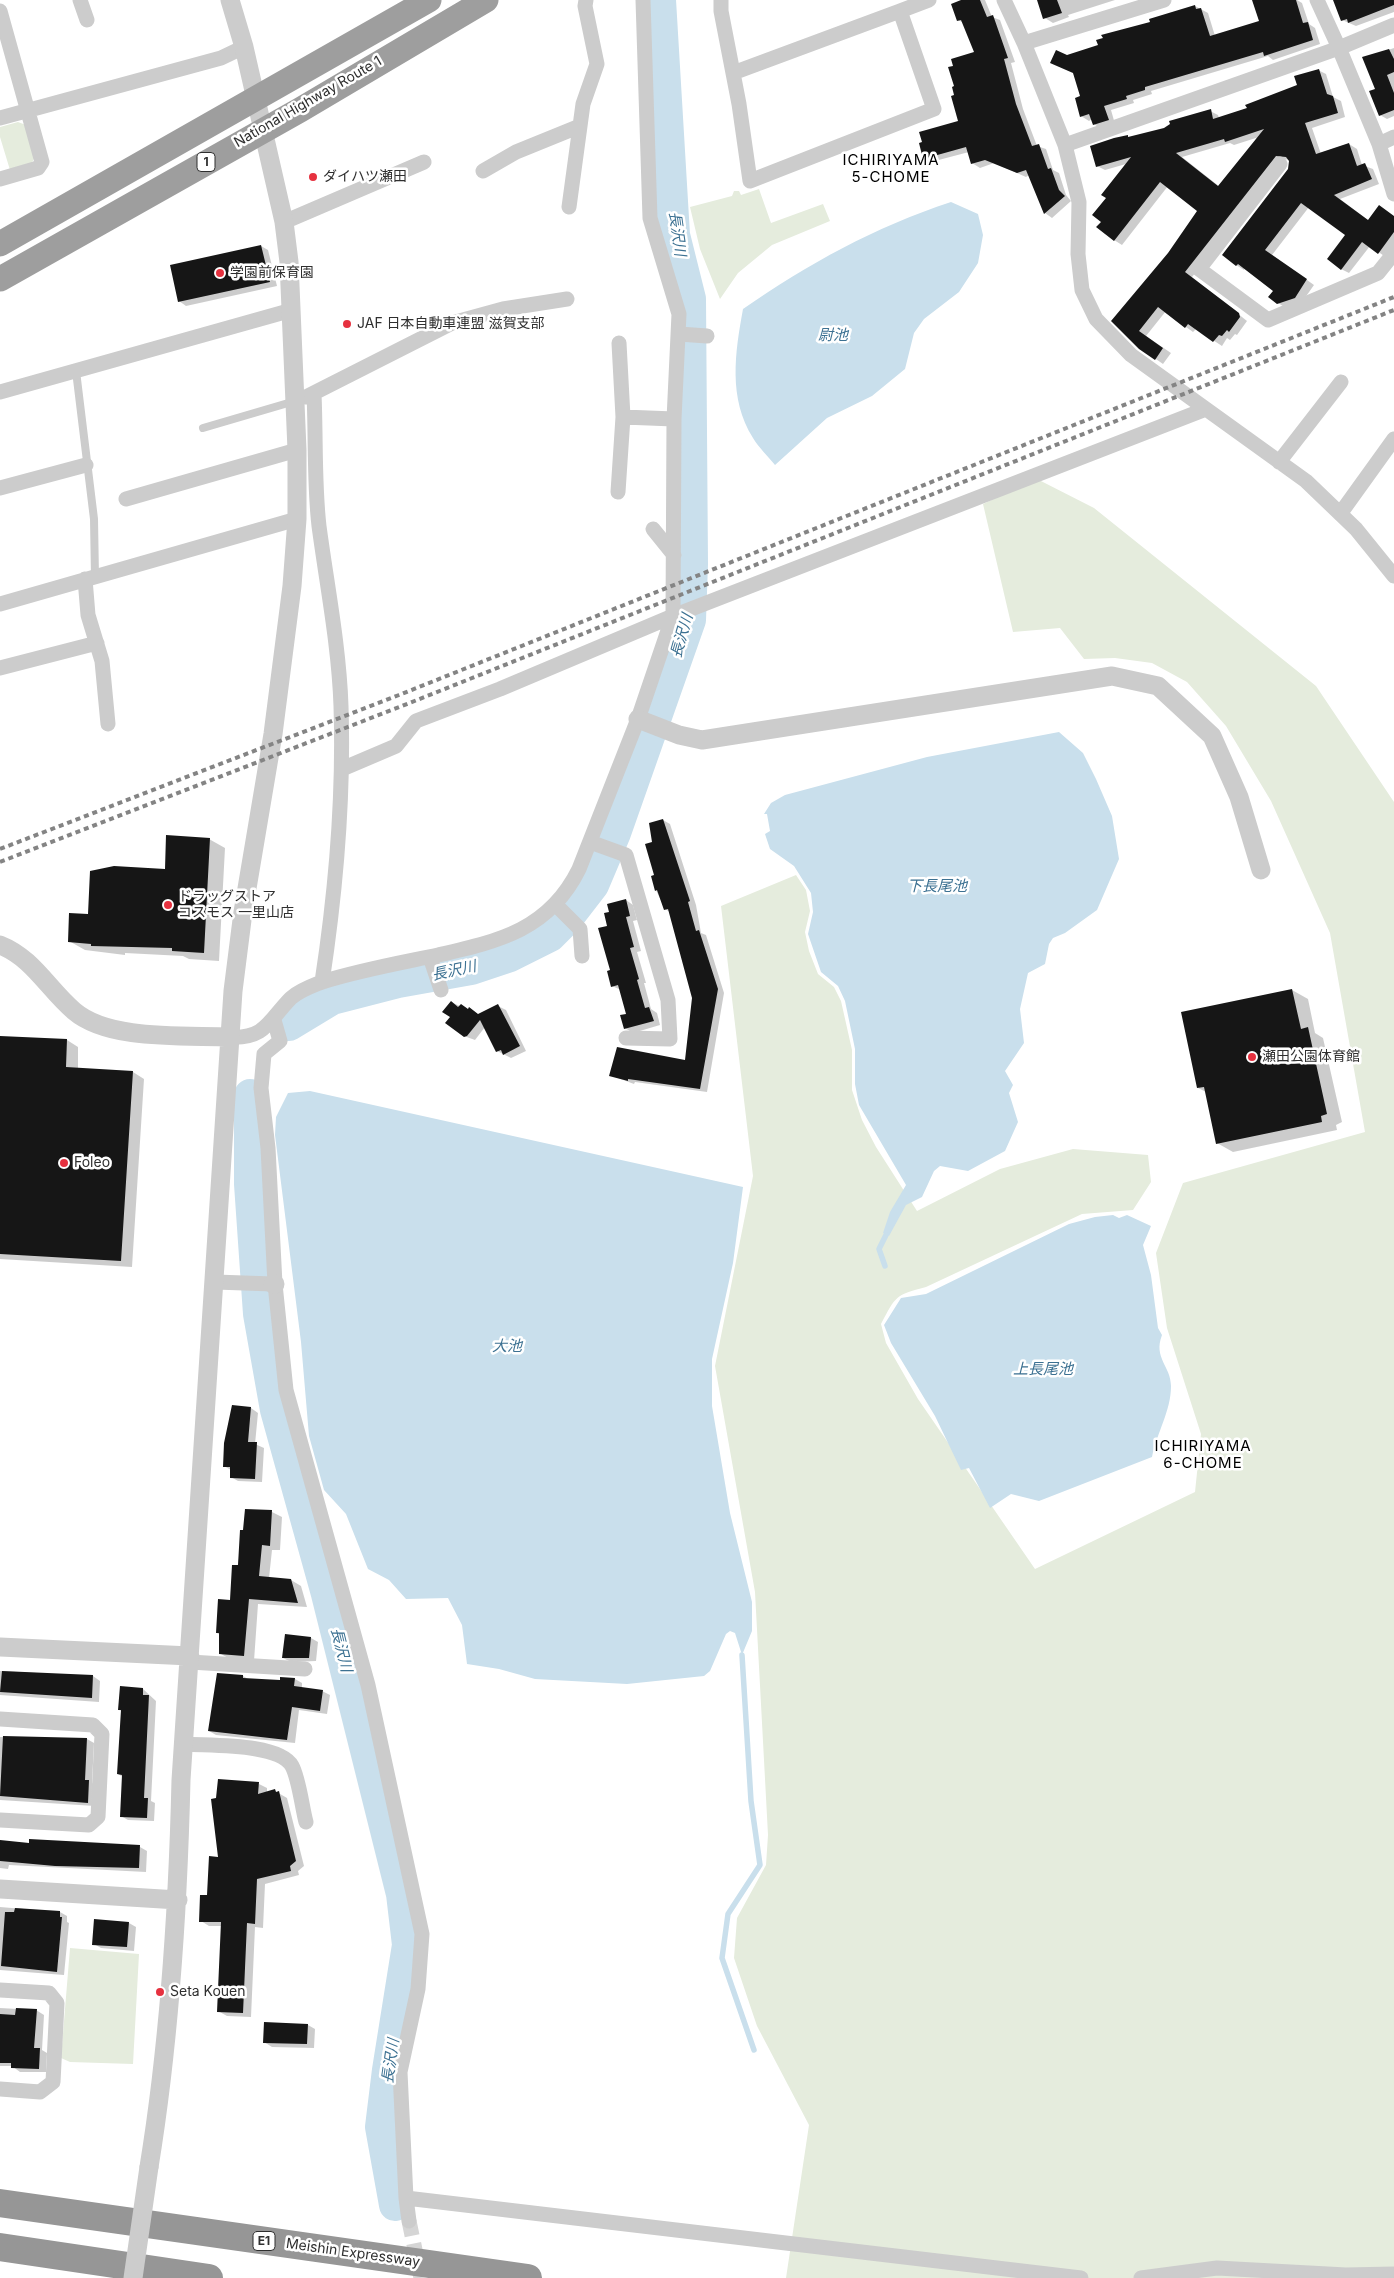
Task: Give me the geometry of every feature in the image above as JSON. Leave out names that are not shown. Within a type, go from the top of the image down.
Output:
[{"type":"highway","name":"National Highway Route 1","points":[[0,244],[429,0]]},
{"type":"highway","name":"National Highway Route 1","points":[[0,279],[486,0]]},
{"type":"highway","name":"Meishin Expressway","points":[[0,2203],[528,2278]]},
{"type":"highway","points":[[0,2248],[209,2278]]},
{"type":"street","points":[[80,0],[87,20]]},
{"type":"street","points":[[133,2278],[160,2096],[178,1900],[182,1780],[230,1037],[243,912],[274,724],[292,586],[297,519],[297,450],[292,310],[284,222],[244,47],[230,0]]},
{"type":"street","points":[[569,207],[583,104],[597,64],[585,6],[586,0]]},
{"type":"street","points":[[0,945],[25,960],[72,1009],[96,1025],[121,1031],[230,1037],[250,1036],[259,1033],[274,1020],[292,997],[302,990],[322,982],[505,938],[535,920],[556,904],[572,883],[590,843],[638,719],[673,616],[674,419],[680,334],[679,314],[650,218],[643,0]]},
{"type":"street","points":[[721,0],[721,11],[750,181],[934,109],[900,11]]},
{"type":"street","points":[[733,73],[929,0]]},
{"type":"street","points":[[1004,0],[1024,42],[1065,145],[1079,202],[1078,254],[1082,290],[1096,319],[1131,355],[1306,481],[1356,529],[1394,576]]},
{"type":"street","points":[[1024,42],[1164,0]]},
{"type":"street","points":[[1317,0],[1379,144],[1394,194]]},
{"type":"street","points":[[0,11],[6,52],[28,110],[42,162],[38,168],[0,179]]},
{"type":"street","points":[[1065,145],[1339,48],[1394,25]]},
{"type":"street","points":[[0,118],[221,58],[244,47]]},
{"type":"street","points":[[483,171],[516,152],[580,126]]},
{"type":"street","points":[[1379,144],[1394,137]]},
{"type":"street","points":[[284,222],[424,162]]},
{"type":"street","points":[[1280,164],[1199,269],[1268,320],[1378,273],[1394,253]]},
{"type":"street","points":[[295,401],[314,394],[452,324],[503,309],[567,298]]},
{"type":"street","points":[[0,392],[292,310]]},
{"type":"street","points":[[680,334],[706,335]]},
{"type":"street","points":[[618,492],[623,417],[619,344]]},
{"type":"street","points":[[1279,462],[1341,382]]},
{"type":"street","points":[[314,394],[319,524],[334,619],[341,704],[342,769],[338,855],[322,982]]},
{"type":"street","points":[[342,769],[396,746],[416,721],[500,689],[673,616],[1206,409]]},
{"type":"street","points":[[623,417],[674,419]]},
{"type":"street","points":[[1340,514],[1394,439]]},
{"type":"street","points":[[126,499],[297,450]]},
{"type":"street","points":[[0,488],[86,465]]},
{"type":"street","points":[[0,604],[297,519]]},
{"type":"street","points":[[653,530],[674,555]]},
{"type":"street","points":[[90,578],[88,615],[102,661],[108,724]]},
{"type":"street","points":[[0,668],[97,643]]},
{"type":"street","points":[[638,719],[679,736],[702,740],[1112,676],[1158,686],[1212,736],[1239,797],[1261,870]]},
{"type":"street","points":[[590,843],[624,855],[668,1000],[670,1039],[626,1038]]},
{"type":"street","points":[[556,904],[578,928],[582,956]]},
{"type":"street","points":[[430,957],[441,990]]},
{"type":"street","points":[[274,1020],[280,1040],[264,1054],[261,1088],[268,1148],[274,1284],[286,1390],[368,1685],[422,1934],[418,1989],[400,2072],[406,2198],[409,2221]]},
{"type":"street","points":[[214,1282],[274,1284]]},
{"type":"street","points":[[0,1647],[190,1659],[305,1669]]},
{"type":"street","points":[[0,1719],[93,1725],[102,1734],[98,1817],[89,1826],[0,1820]]},
{"type":"street","points":[[185,1744],[270,1750],[284,1756],[292,1766],[306,1822]]},
{"type":"street","points":[[0,1889],[178,1900]]},
{"type":"street","points":[[0,1990],[49,1993],[57,2003],[52,2082],[40,2092],[0,2089]]},
{"type":"street","points":[[406,2198],[1081,2278]]},
{"type":"street","points":[[1141,2278],[1217,2268],[1346,2275],[1394,2274]]},
{"type":"lane","points":[[76,370],[94,519],[90,578]]},
{"type":"lane","points":[[203,428],[295,401]]},
{"type":"green space","points":[[18,122],[26,125],[35,156],[32,163],[10,170],[0,137],[0,127]]},
{"type":"green space","points":[[759,189],[771,223],[823,204],[830,221],[772,245],[738,273],[720,299],[700,249],[690,207],[732,196],[734,191],[739,191],[741,195]]},
{"type":"green space","points":[[1037,479],[1094,508],[1316,686],[1394,802],[1394,2278],[786,2278],[809,2125],[757,2026],[734,1958],[737,1918],[766,1865],[768,1835],[755,1592],[715,1366],[753,1176],[721,906],[796,875],[806,890],[810,911],[805,932],[809,951],[818,974],[834,987],[841,1001],[852,1050],[852,1090],[862,1120],[876,1147],[917,1211],[1000,1169],[1073,1149],[1148,1155],[1151,1182],[1133,1210],[1082,1214],[926,1287],[908,1292],[894,1302],[881,1324],[886,1343],[918,1399],[1035,1569],[1195,1492],[1201,1434],[1167,1328],[1156,1253],[1183,1183],[1365,1132],[1330,933],[1271,801],[1226,726],[1187,682],[1152,663],[1115,658],[1084,659],[1060,628],[1013,632],[983,504]]},
{"type":"green space","points":[[70,1948],[139,1954],[133,2064],[70,2062],[61,2058]]},
{"type":"water","name":"尉池","points":[[951,202],[978,214],[983,235],[978,263],[959,292],[924,319],[914,333],[905,369],[872,396],[827,418],[775,465],[753,438],[745,423],[740,407],[737,391],[736,359],[743,309],[792,277],[843,248],[896,223]]},
{"type":"water","name":"下長尾池","points":[[1059,732],[1083,753],[1096,779],[1112,816],[1119,859],[1097,910],[1065,933],[1053,938],[1049,944],[1045,964],[1028,973],[1020,1009],[1024,1043],[1005,1071],[1013,1085],[1009,1093],[1018,1122],[1005,1151],[968,1171],[940,1166],[934,1171],[922,1197],[906,1205],[889,1236],[883,1233],[890,1212],[906,1185],[859,1105],[855,1084],[855,1049],[845,1001],[838,986],[821,972],[808,934],[813,912],[811,893],[794,866],[770,849],[765,834],[770,831],[767,814],[764,814],[771,803],[785,795],[927,757]]},
{"type":"water","name":"大池","points":[[310,1091],[743,1187],[733,1263],[712,1359],[712,1406],[730,1513],[752,1602],[752,1631],[742,1655],[735,1633],[730,1631],[726,1634],[710,1671],[704,1676],[627,1684],[535,1679],[499,1669],[467,1664],[462,1625],[448,1598],[406,1599],[389,1580],[368,1569],[346,1514],[324,1490],[309,1436],[301,1342],[275,1135],[276,1117],[288,1093]]},
{"type":"water","name":"上長尾池","points":[[1113,1215],[1119,1218],[1127,1215],[1151,1226],[1143,1245],[1151,1275],[1158,1328],[1162,1335],[1160,1343],[1161,1356],[1171,1386],[1169,1404],[1152,1457],[1039,1501],[1011,1494],[990,1508],[969,1468],[961,1470],[935,1416],[891,1343],[884,1325],[901,1298],[926,1294],[1069,1224],[1095,1217]]},
{"type":"building","points":[[961,0],[980,0],[987,17],[993,15],[1008,58],[1004,59],[1016,104],[1032,146],[1039,144],[1048,169],[1051,168],[1059,190],[1065,196],[1044,214],[1026,170],[1017,173],[985,160],[971,164],[966,147],[923,159],[919,143],[922,142],[919,132],[958,121],[951,96],[954,95],[952,87],[954,86],[948,67],[953,66],[951,59],[974,52],[961,20],[957,21],[951,4]]},
{"type":"building","points":[[1037,0],[1057,0],[1062,13],[1043,19]]},
{"type":"building","points":[[1252,0],[1296,0],[1303,23],[1308,22],[1313,40],[1264,56],[1263,52],[1145,87],[1145,90],[1126,96],[1127,99],[1104,106],[1109,120],[1093,125],[1089,114],[1080,117],[1075,98],[1080,96],[1073,73],[1050,63],[1056,50],[1067,55],[1098,45],[1096,40],[1103,38],[1101,35],[1150,22],[1149,19],[1195,5],[1196,9],[1201,8],[1210,36],[1259,21]]},
{"type":"building","points":[[1333,0],[1394,0],[1394,5],[1348,23],[1347,19],[1341,21]]},
{"type":"building","points":[[1389,49],[1394,59],[1394,72],[1387,75],[1394,93],[1394,110],[1379,116],[1369,91],[1375,89],[1362,57]]},
{"type":"building","points":[[1319,69],[1327,94],[1333,96],[1338,113],[1305,123],[1316,154],[1349,143],[1357,166],[1365,163],[1372,179],[1334,195],[1368,220],[1379,205],[1394,216],[1394,232],[1378,254],[1362,242],[1341,270],[1327,259],[1345,235],[1301,203],[1265,250],[1307,279],[1295,298],[1277,304],[1268,297],[1273,291],[1238,264],[1236,266],[1222,255],[1288,169],[1289,161],[1286,157],[1276,156],[1185,272],[1239,313],[1240,317],[1229,332],[1227,330],[1222,336],[1219,335],[1213,342],[1188,324],[1185,328],[1158,307],[1139,331],[1163,348],[1155,360],[1139,349],[1111,321],[1168,253],[1197,211],[1160,182],[1114,241],[1096,227],[1101,222],[1092,215],[1106,198],[1101,195],[1131,157],[1096,167],[1090,146],[1114,138],[1128,135],[1128,137],[1164,128],[1170,124],[1169,121],[1211,109],[1213,119],[1247,108],[1245,105],[1297,85],[1294,76]],"holes":[[[1264,129],[1218,186],[1176,153],[1224,139],[1225,142]]]},
{"type":"building","name":"学園前保育園","points":[[261,245],[270,282],[178,302],[170,265]]},
{"type":"building","points":[[663,819],[690,901],[688,902],[696,931],[699,930],[718,989],[700,1089],[628,1079],[628,1081],[609,1076],[617,1047],[685,1060],[692,998],[668,909],[664,910],[657,890],[655,891],[651,876],[654,875],[645,844],[652,842],[649,823]]},
{"type":"building","points":[[166,835],[210,838],[204,953],[172,951],[172,948],[91,946],[91,944],[68,942],[69,913],[88,914],[90,871],[114,866],[165,869]]},
{"type":"building","points":[[626,899],[630,916],[626,917],[634,947],[630,948],[639,979],[637,980],[645,1008],[649,1007],[654,1021],[624,1029],[620,1015],[626,1014],[618,985],[611,987],[607,971],[610,970],[598,928],[607,926],[604,913],[609,912],[607,904]]},
{"type":"building","name":"瀬田公園体育館","points":[[1292,989],[1301,1029],[1308,1027],[1327,1114],[1321,1116],[1322,1122],[1216,1144],[1204,1087],[1197,1088],[1181,1012]]},
{"type":"building","points":[[451,1001],[458,1007],[461,1004],[468,1009],[469,1007],[478,1014],[498,1004],[520,1046],[503,1055],[501,1050],[496,1052],[480,1020],[464,1037],[445,1023],[450,1017],[442,1012]]},
{"type":"building","name":"Foleo","points":[[0,1036],[67,1039],[66,1067],[133,1071],[121,1261],[0,1254]]},
{"type":"building","points":[[232,1405],[251,1407],[248,1442],[257,1442],[255,1479],[230,1478],[230,1467],[223,1467],[224,1443]]},
{"type":"building","points":[[245,1509],[272,1510],[270,1546],[262,1545],[259,1576],[291,1579],[298,1603],[249,1599],[244,1656],[219,1654],[219,1633],[216,1633],[218,1599],[230,1600],[232,1565],[238,1565],[240,1530],[243,1530]]},
{"type":"building","points":[[285,1634],[311,1637],[309,1658],[282,1658]]},
{"type":"building","points":[[2,1671],[93,1675],[92,1698],[0,1692]]},
{"type":"building","points":[[217,1673],[243,1675],[243,1678],[280,1680],[280,1677],[295,1678],[294,1686],[323,1690],[320,1711],[292,1707],[287,1740],[208,1731]]},
{"type":"building","points":[[120,1686],[143,1688],[143,1695],[149,1695],[144,1798],[148,1798],[147,1818],[120,1817],[122,1775],[117,1774],[121,1710],[118,1710]]},
{"type":"building","points":[[3,1736],[87,1738],[85,1780],[89,1780],[88,1803],[0,1796]]},
{"type":"building","points":[[218,1779],[259,1782],[258,1794],[275,1789],[276,1792],[279,1791],[296,1861],[290,1866],[291,1871],[257,1879],[255,1924],[247,1923],[243,2013],[217,2012],[221,1922],[199,1922],[200,1895],[207,1895],[209,1856],[218,1857],[211,1799],[216,1798]]},
{"type":"building","points":[[29,1839],[140,1845],[139,1868],[55,1866],[0,1861],[0,1840],[29,1843]]},
{"type":"building","points":[[15,1908],[60,1911],[60,1917],[62,1917],[57,1972],[1,1966],[5,1912],[14,1912]]},
{"type":"building","points":[[94,1919],[129,1922],[127,1947],[92,1945]]},
{"type":"building","points":[[16,2008],[37,2009],[34,2048],[40,2048],[39,2069],[11,2068],[11,2063],[0,2063],[0,2014],[15,2015]]},
{"type":"building","points":[[264,2022],[308,2024],[307,2044],[263,2043]]},
{"type":"waterway","name":"長沢川","points":[[289,1025],[332,999],[398,982],[471,969],[510,956],[550,936],[566,920],[593,885],[615,833],[690,620],[692,564],[690,299],[674,235],[660,0]]},
{"type":"waterway","name":"長沢川","points":[[250,1095],[250,1184],[259,1314],[276,1410],[327,1594],[402,1894],[408,1945],[381,2127],[395,2205]]},
{"type":"waterway","points":[[885,1266],[879,1249],[886,1235]]},
{"type":"waterway","points":[[742,1655],[751,1801],[760,1865],[728,1914],[722,1958],[754,2050]]},
{"type":"tunnel","points":[[409,2221],[421,2278]]},
{"type":"railway","points":[[0,849],[399,695],[1394,297]]},
{"type":"railway","points":[[0,862],[402,706],[1394,310]]},
{"type":"place","name":"ダイハツ瀬田","points":[[313,177]]},
{"type":"place","name":"学園前保育園","points":[[220,273]]},
{"type":"place","name":"JAF 日本自動車連盟 滋賀支部","points":[[347,324]]},
{"type":"place","name":"ドラッグストア コスモス 一里山店","points":[[168,905]]},
{"type":"place","name":"瀬田公園体育館","points":[[1252,1057]]},
{"type":"place","name":"Foleo","points":[[64,1163]]},
{"type":"place","name":"Seta Kouen","points":[[160,1992]]},
{"type":"district","name":"ICHIRIYAMA 5-CHOME","points":[[891,168]]},
{"type":"district","name":"ICHIRIYAMA 6-CHOME","points":[[1203,1454]]}]
